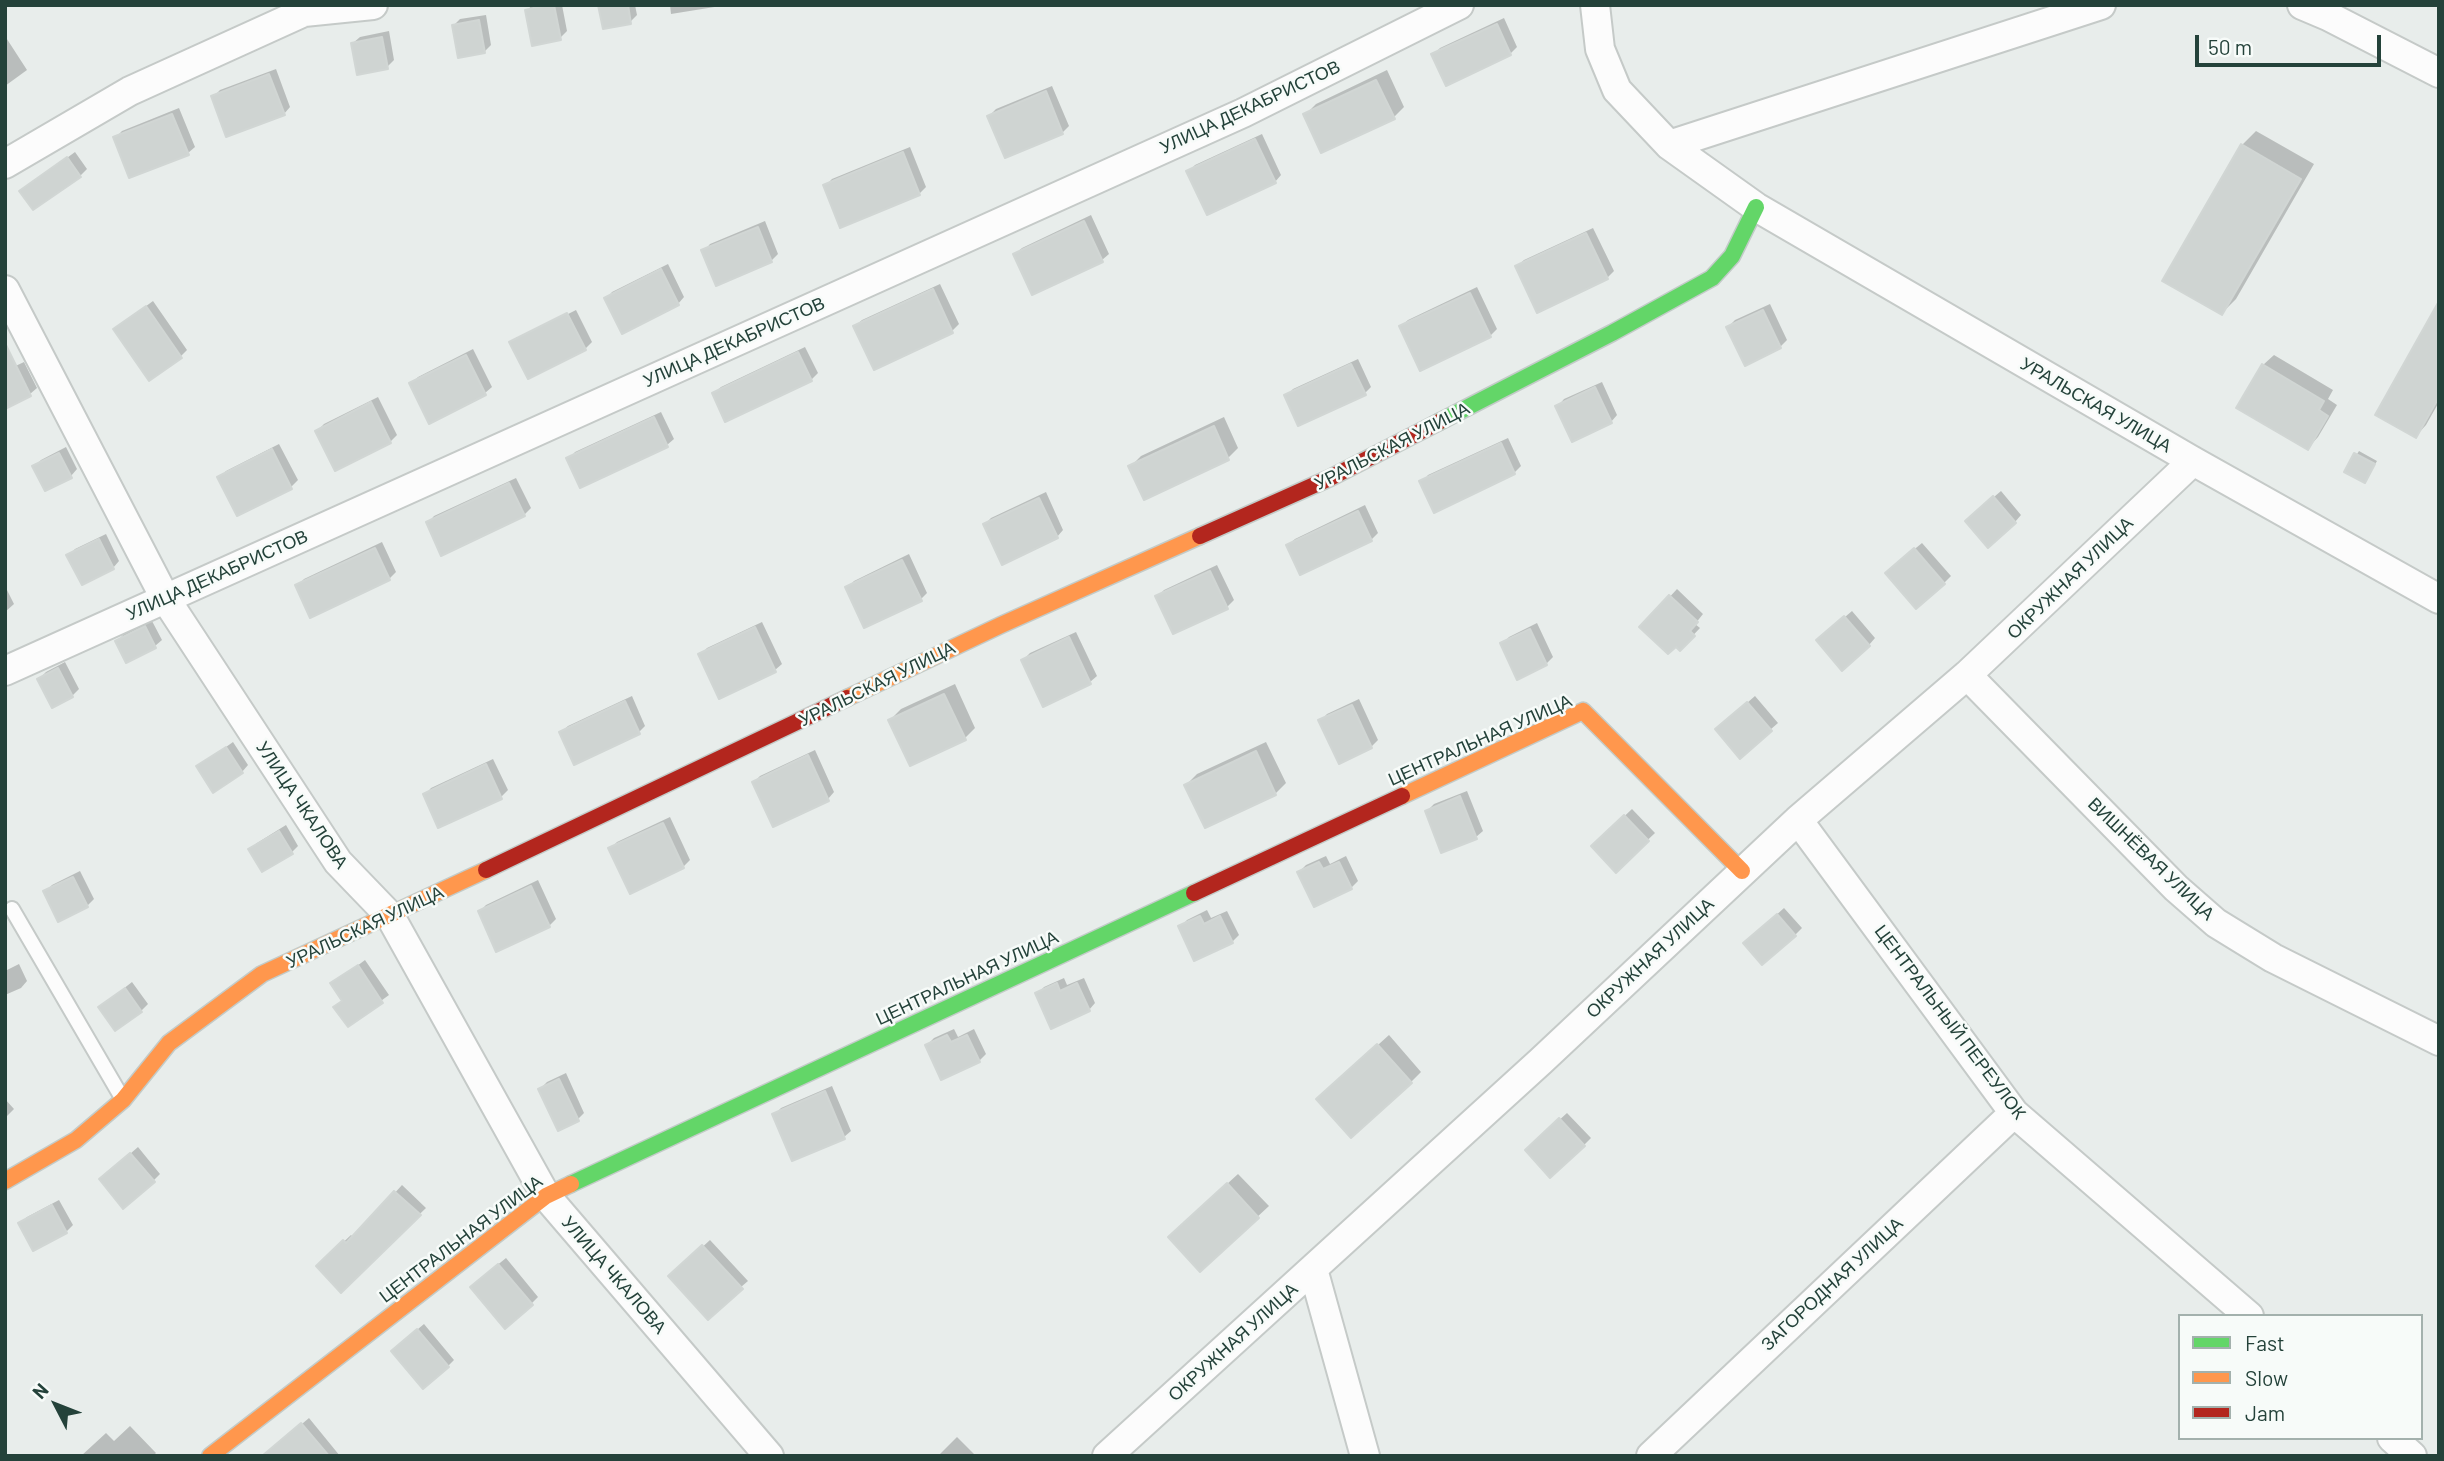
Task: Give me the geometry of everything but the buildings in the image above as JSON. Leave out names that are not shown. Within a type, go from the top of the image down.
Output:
[{"type":"street","points":[[5,164],[130,91],[303,9],[373,5]]},
{"type":"street","name":"УЛИЦА ДЕКАБРИСТОВ","points":[[5,671],[1243,113],[1459,5]]},
{"type":"street","name":"УРАЛЬСКАЯ УЛИЦА","points":[[1595,5],[1600,49],[1617,90],[1668,145],[1756,207],[2193,461],[2439,599]]},
{"type":"street","points":[[1668,145],[2101,5]]},
{"type":"street","points":[[2302,5],[2439,74]]},
{"type":"street","name":"УРАЛЬСКАЯ УЛИЦА","points":[[5,1181],[76,1140],[123,1100],[169,1042],[262,974],[390,916],[988,631],[1330,478],[1712,278],[1732,256],[1756,207]]},
{"type":"street","name":"УЛИЦА ЧКАЛОВА","points":[[5,290],[165,598],[338,862],[390,916],[546,1196],[759,1452]]},
{"type":"street","name":"ОКРУЖНАЯ УЛИЦА","points":[[1107,1456],[1541,1061],[1798,820],[1967,675],[2193,461]]},
{"type":"street","name":"ВИШНЁВАЯ УЛИЦА","points":[[1967,675],[2176,888],[2216,923],[2273,958],[2439,1041]]},
{"type":"street","name":"ЦЕНТРАЛЬНАЯ УЛИЦА","points":[[210,1456],[546,1196],[1583,711],[1742,871]]},
{"type":"street","name":"ЦЕНТРАЛЬНЫЙ ПЕРЕУЛОК","points":[[1798,820],[2014,1113],[2247,1314]]},
{"type":"street","name":"ЗАГОРОДНАЯ УЛИЦА","points":[[1651,1456],[2014,1113]]},
{"type":"street","points":[[1313,1269],[1365,1456]]},
{"type":"street","points":[[2394,1440],[2412,1456]]},
{"type":"lane","points":[[12,909],[123,1100]]},
{"type":"traffic: fast","points":[[1439,422],[1712,278],[1732,256],[1756,207]]},
{"type":"traffic: fast","points":[[571,1184],[1194,893]]},
{"type":"traffic: slow","points":[[847,698],[1001,625],[1200,536]]},
{"type":"traffic: slow","points":[[1402,796],[1583,711],[1742,871]]},
{"type":"traffic: slow","points":[[5,1181],[76,1140],[123,1100],[169,1043],[262,974],[486,870]]},
{"type":"traffic: slow","points":[[210,1456],[546,1196],[571,1184]]},
{"type":"traffic: jam","points":[[1200,536],[1330,478],[1439,422]]},
{"type":"traffic: jam","points":[[486,870],[847,698]]},
{"type":"traffic: jam","points":[[1194,893],[1402,796]]}]
